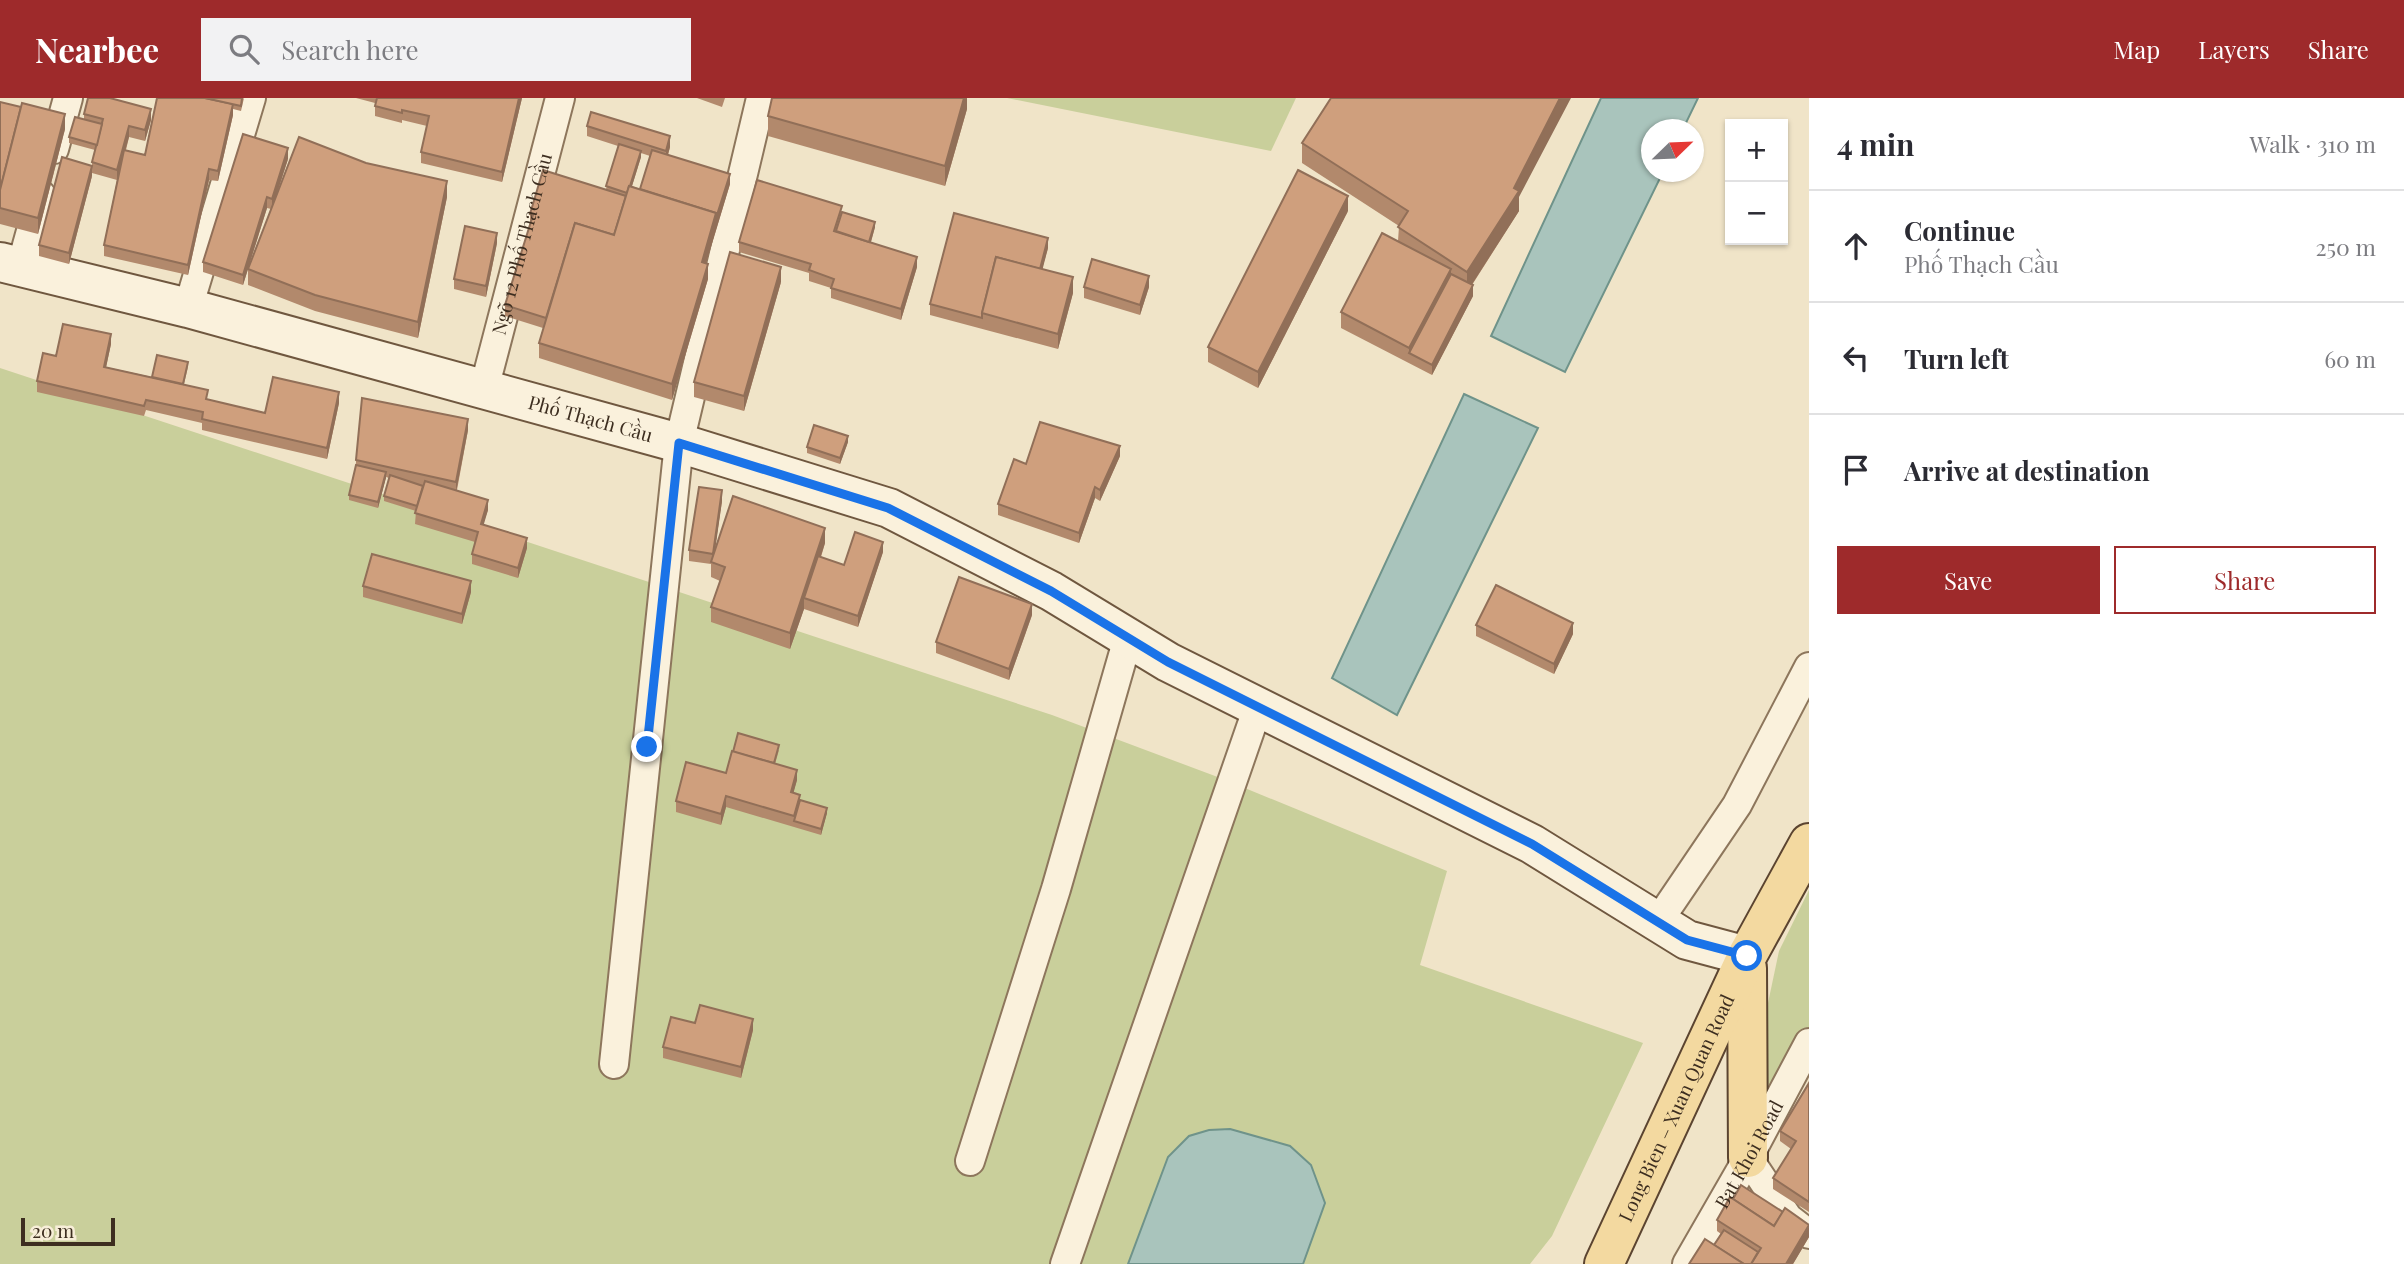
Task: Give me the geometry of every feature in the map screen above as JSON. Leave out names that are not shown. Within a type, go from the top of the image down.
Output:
[{"type":"main road","name":"Long Bien – Xuan Quan Road","points":[[1604,1264],[1747,956],[1809,843]]},
{"type":"main road","points":[[1747,956],[1748,1158]]},
{"type":"street","points":[[10,264],[68,98]]},
{"type":"street","points":[[188,308],[251,98]]},
{"type":"street","name":"Ngõ 12 Phố Thạch Cầu","points":[[484,389],[560,98]]},
{"type":"street","points":[[614,1064],[679,443],[761,98]]},
{"type":"street","name":"Phố Thạch Cầu","points":[[10,264],[188,308],[679,443],[888,508],[1051,591],[1168,662],[1532,844],[1687,940],[1747,956]]},
{"type":"street","points":[[970,1161],[1056,889],[1128,638]]},
{"type":"street","points":[[1657,922],[1737,805],[1809,667]]},
{"type":"street","points":[[1065,1264],[1258,707]]},
{"type":"street","name":"Bat Khoi Road","points":[[1687,1264],[1748,1158],[1809,1042]]},
{"type":"street","points":[[1748,1158],[1788,1219],[1809,1234]]},
{"type":"green space","points":[[1007,98],[1296,98],[1271,151]]},
{"type":"green space","points":[[0,368],[1052,715],[1223,779],[1447,871],[1420,965],[1643,1043],[1552,1236],[1530,1264],[0,1264]]},
{"type":"green space","points":[[1809,890],[1809,1031],[1763,1120],[1768,1003],[1779,951]]},
{"type":"water","points":[[1601,98],[1698,98],[1688,119],[1641,119],[1641,182],[1658,182],[1565,372],[1491,336]]},
{"type":"water","points":[[1464,394],[1538,428],[1397,715],[1332,678]]},
{"type":"water","points":[[1230,1129],[1290,1146],[1311,1165],[1325,1203],[1303,1264],[1128,1264],[1168,1157],[1189,1136],[1209,1130]]},
{"type":"building","points":[[88,98],[110,98],[151,109],[145,130],[129,126],[117,170],[92,162],[103,119],[84,114]]},
{"type":"building","points":[[157,98],[205,98],[233,104],[218,171],[209,169],[188,265],[104,245],[124,150],[145,155]]},
{"type":"building","points":[[205,98],[242,98],[241,106]]},
{"type":"building","points":[[377,98],[519,98],[502,172],[421,152],[429,116],[375,106]]},
{"type":"building","points":[[772,98],[964,98],[945,166],[768,116]]},
{"type":"building","points":[[1331,98],[1560,98],[1514,188],[1519,191],[1467,272],[1398,227],[1408,211],[1302,143]]},
{"type":"building","points":[[0,102],[21,107],[0,190]]},
{"type":"building","points":[[22,103],[65,114],[38,218],[0,208],[0,190]]},
{"type":"building","points":[[591,112],[670,136],[666,151],[587,126]]},
{"type":"building","points":[[75,117],[102,124],[97,145],[69,137]]},
{"type":"building","points":[[243,134],[288,148],[272,199],[267,197],[243,275],[203,262]]},
{"type":"building","points":[[299,137],[366,163],[447,181],[418,322],[315,295],[248,269]]},
{"type":"building","points":[[619,144],[641,151],[627,193],[606,186]]},
{"type":"building","points":[[652,150],[730,174],[716,218],[716,213],[640,189]]},
{"type":"building","points":[[62,157],[92,166],[69,253],[39,245]]},
{"type":"building","points":[[543,170],[626,196],[614,235],[575,223],[546,318],[505,305],[533,215],[530,214]]},
{"type":"building","points":[[1298,170],[1348,196],[1258,372],[1208,347]]},
{"type":"building","points":[[757,180],[842,206],[834,231],[917,257],[901,309],[831,288],[834,279],[809,270],[811,264],[739,242]]},
{"type":"building","points":[[629,186],[716,213],[702,262],[708,264],[672,384],[539,343],[575,223],[614,235]]},
{"type":"building","points":[[842,212],[875,222],[869,242],[836,231]]},
{"type":"building","points":[[954,213],[1048,238],[1040,269],[996,257],[982,318],[930,304]]},
{"type":"building","points":[[465,226],[497,233],[486,286],[454,279]]},
{"type":"building","points":[[1382,233],[1451,269],[1409,348],[1341,312]]},
{"type":"building","points":[[730,252],[781,267],[744,396],[694,382]]},
{"type":"building","points":[[996,257],[1073,277],[1058,334],[982,313]]},
{"type":"building","points":[[1092,259],[1149,276],[1140,305],[1084,287]]},
{"type":"building","points":[[1451,274],[1473,285],[1432,365],[1409,353]]},
{"type":"building","points":[[63,324],[111,334],[104,367],[208,390],[206,399],[265,413],[273,377],[339,392],[327,448],[202,419],[203,412],[146,400],[144,406],[37,381],[43,353],[56,356]]},
{"type":"building","points":[[157,355],[188,362],[183,384],[152,377]]},
{"type":"building","points":[[362,398],[468,419],[456,482],[356,460]]},
{"type":"building","points":[[1040,422],[1120,446],[1100,490],[1095,487],[1079,533],[998,504],[1014,459],[1026,464]]},
{"type":"building","points":[[814,425],[848,436],[840,458],[807,447]]},
{"type":"building","points":[[356,465],[386,472],[378,502],[349,495]]},
{"type":"building","points":[[390,475],[423,486],[417,506],[384,496]]},
{"type":"building","points":[[425,481],[488,500],[481,524],[527,538],[518,568],[472,554],[478,532],[415,513]]},
{"type":"building","points":[[699,487],[722,490],[713,554],[689,550]]},
{"type":"building","points":[[733,496],[825,528],[790,633],[711,607],[725,567],[711,562]]},
{"type":"building","points":[[855,532],[883,542],[858,616],[804,598],[818,556],[844,565]]},
{"type":"building","points":[[372,554],[471,581],[462,614],[363,586]]},
{"type":"building","points":[[959,577],[1032,604],[1009,669],[936,642]]},
{"type":"building","points":[[1496,585],[1573,623],[1554,664],[1476,625]]},
{"type":"building","points":[[738,733],[779,745],[774,763],[733,752]]},
{"type":"building","points":[[732,751],[797,770],[791,792],[800,795],[794,816],[726,796],[721,814],[676,801],[686,762],[726,773]]},
{"type":"building","points":[[800,800],[827,808],[821,829],[794,821]]},
{"type":"building","points":[[700,1005],[753,1019],[741,1067],[663,1047],[671,1017],[695,1023]]},
{"type":"building","points":[[1809,1083],[1809,1202],[1773,1178],[1796,1141],[1780,1131]]},
{"type":"building","points":[[1741,1185],[1783,1212],[1774,1226],[1733,1199]]},
{"type":"building","points":[[1730,1197],[1774,1226],[1785,1208],[1809,1225],[1786,1264],[1751,1264],[1761,1248],[1717,1220]]},
{"type":"building","points":[[1724,1230],[1758,1252],[1751,1264],[1744,1264],[1714,1245]]},
{"type":"building","points":[[1705,1239],[1744,1264],[1689,1264]]},
{"type":"route","points":[[647,747],[679,443],[888,508],[1051,591],[1168,662],[1532,844],[1687,940],[1747,956]]}]
